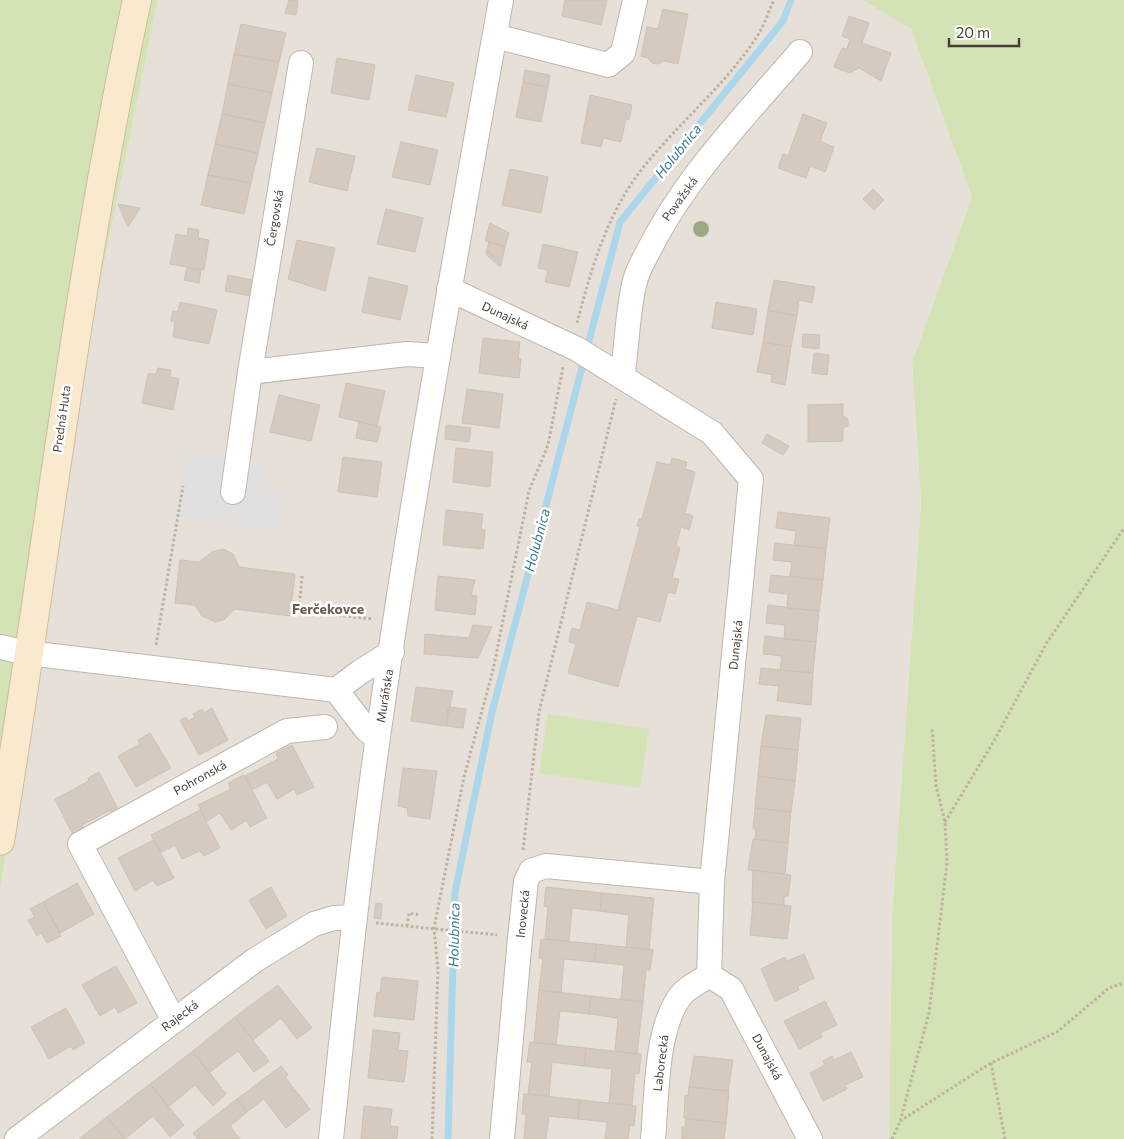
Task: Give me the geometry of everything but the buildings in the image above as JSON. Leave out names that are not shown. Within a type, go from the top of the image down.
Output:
[{"type":"main road","name":"Predná Huta","points":[[0,841],[100,182],[137,0]]},
{"type":"street","name":"Muráňska","points":[[332,1139],[362,920],[378,739],[437,356],[501,0]]},
{"type":"street","points":[[495,36],[608,65],[623,53],[635,0]]},
{"type":"street","name":"Považská","points":[[614,372],[628,344],[633,289],[641,267],[665,219],[718,148],[800,52]]},
{"type":"street","name":"Čergovská","points":[[233,492],[250,372],[301,63]]},
{"type":"street","name":"Dunajská","points":[[449,289],[572,347],[712,433],[751,479],[712,882],[708,975],[731,989],[810,1139]]},
{"type":"street","points":[[250,372],[407,354],[437,356]]},
{"type":"street","points":[[0,647],[28,653],[336,690],[392,652]]},
{"type":"street","points":[[336,690],[366,729],[378,739]]},
{"type":"street","name":"Pohronská","points":[[174,1021],[80,844],[287,731],[325,726]]},
{"type":"street","points":[[530,871],[546,866],[712,882]]},
{"type":"street","name":"Inovecká","points":[[502,1139],[525,890],[530,871]]},
{"type":"street","name":"Rajecká","points":[[17,1139],[255,960],[293,936],[321,922],[334,918],[362,920]]},
{"type":"street","name":"Laborecká","points":[[653,1139],[663,1036],[670,1013],[684,993],[708,975]]},
{"type":"path","points":[[432,1139],[438,970],[434,928],[464,777],[493,670],[529,491],[548,446],[576,323],[593,263],[617,205],[646,164],[757,37],[774,0]]},
{"type":"path","points":[[530,871],[523,853],[539,712],[614,372]]},
{"type":"path","points":[[155,649],[183,486]]},
{"type":"path","points":[[945,822],[994,741],[1046,644],[1124,528]]},
{"type":"path","points":[[302,576],[300,611],[382,620]]},
{"type":"path","points":[[892,1139],[900,1122],[929,1013],[947,863],[945,822],[936,786],[932,727]]},
{"type":"path","points":[[408,926],[410,913],[418,915]]},
{"type":"path","points":[[362,920],[444,930],[475,931]]},
{"type":"path","points":[[900,1122],[991,1063],[1057,1032],[1109,988],[1124,983]]},
{"type":"path","points":[[991,1063],[1005,1139]]},
{"type":"shaded area","points":[[158,0],[862,0],[911,29],[972,197],[912,362],[921,503],[892,915],[889,1139],[0,1139],[0,890],[95,307]]},
{"type":"shaded area","points":[[184,452],[269,465],[265,488],[286,492],[280,533],[174,517]]},
{"type":"green space","points":[[0,0],[158,0],[95,307],[0,890]]},
{"type":"green space","points":[[862,0],[1124,0],[1124,1139],[889,1139],[892,915],[921,503],[912,362],[972,197],[911,29]]},
{"type":"green space","points":[[548,714],[649,729],[640,788],[539,773]]},
{"type":"waterway","name":"Holubnica","points":[[448,1139],[455,892],[492,712],[620,222],[783,21],[791,0]]},
{"type":"district","name":"Ferčekovce","points":[[328,609]]}]
